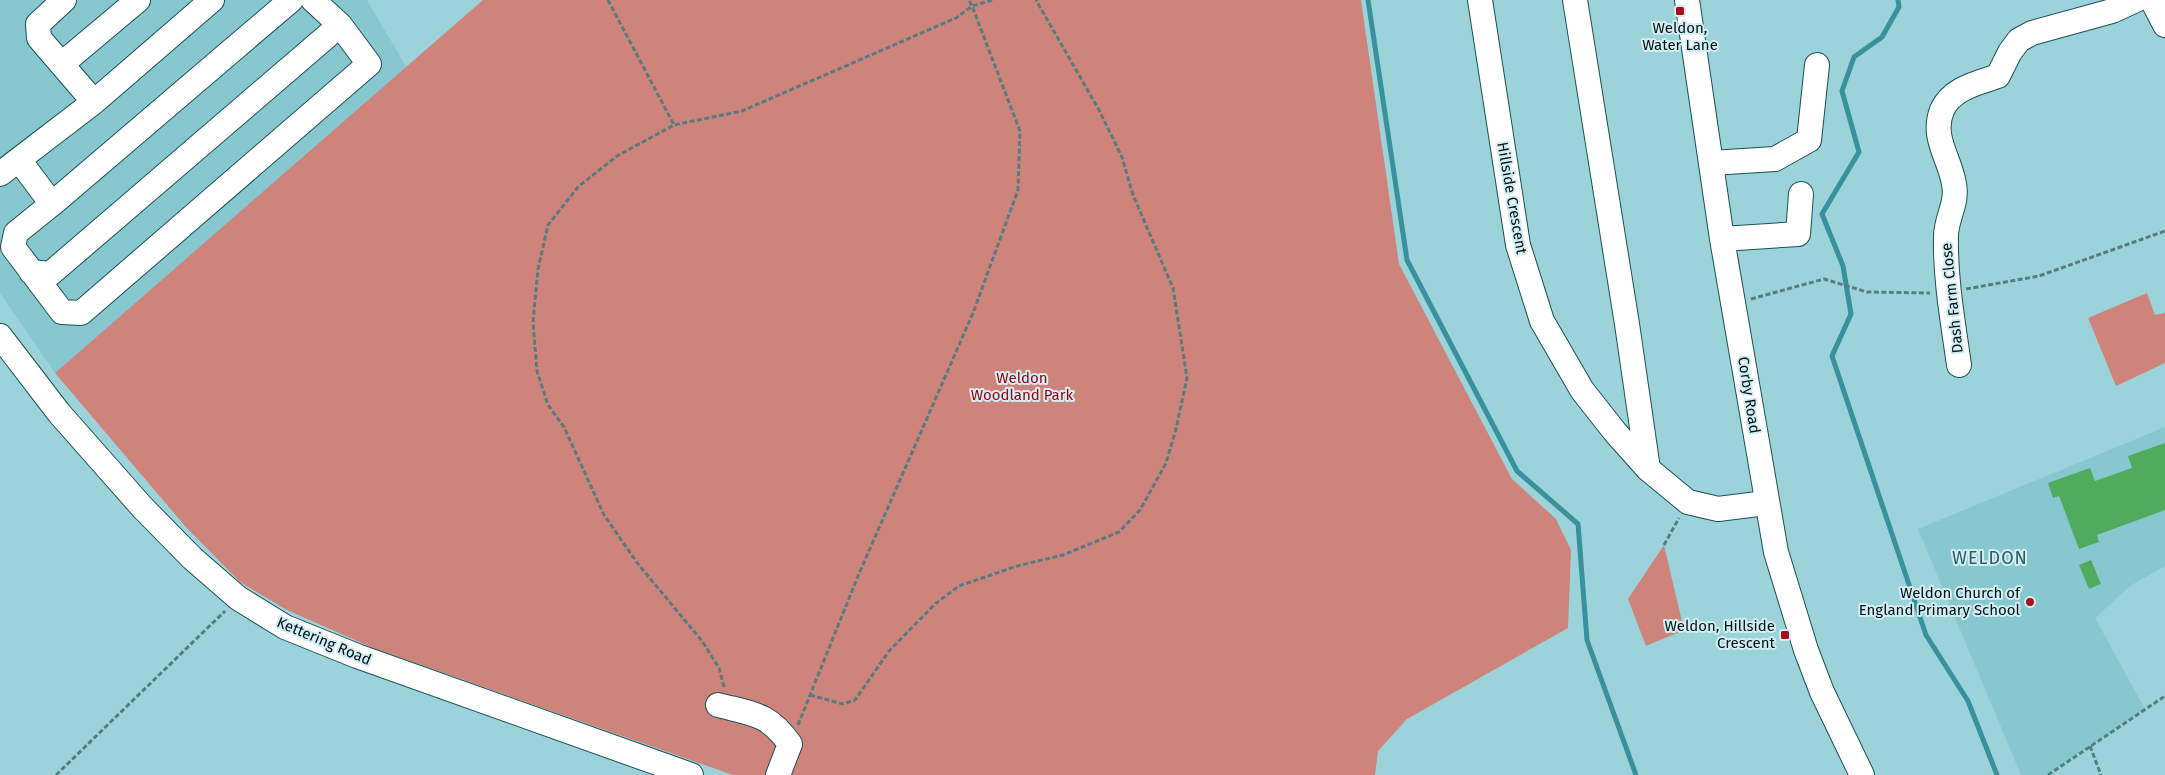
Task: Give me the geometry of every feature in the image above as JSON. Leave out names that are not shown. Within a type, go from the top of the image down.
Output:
[{"type":"street","points":[[64,0],[38,24],[39,38],[63,63],[94,102]]},
{"type":"street","points":[[63,63],[138,0]]},
{"type":"street","points":[[0,174],[94,102],[212,0]]},
{"type":"street","points":[[291,0],[16,233],[13,247],[62,312],[81,314],[369,64],[340,25],[313,0]]},
{"type":"street","name":"Hillside Crescent","points":[[1480,0],[1518,245],[1542,321],[1582,390],[1648,469],[1688,502],[1718,509],[1766,503]]},
{"type":"street","points":[[1575,0],[1627,324],[1648,469]]},
{"type":"street","name":"Corby Road","points":[[1687,0],[1722,239],[1766,503],[1786,588],[1806,650],[1822,692],[1862,775]]},
{"type":"street","name":"Dash Farm Close","points":[[1959,365],[1949,293],[1946,234],[1955,203],[1954,183],[1942,151],[1938,131],[1942,110],[1953,94],[1998,76],[2010,52],[2019,40],[2032,33],[2112,11],[2136,0]]},
{"type":"street","points":[[2152,0],[2165,25]]},
{"type":"street","points":[[31,272],[50,274],[340,25]]},
{"type":"street","points":[[1711,163],[1775,159],[1809,140],[1817,65]]},
{"type":"street","points":[[19,160],[52,204]]},
{"type":"street","points":[[1722,239],[1798,234],[1801,194]]},
{"type":"street","name":"Kettering Road","points":[[0,336],[60,413],[142,507],[192,558],[238,598],[285,627],[338,648],[691,775]]},
{"type":"street","points":[[718,705],[760,716],[778,726],[790,744],[778,775]]},
{"type":"path","points":[[608,0],[674,125]]},
{"type":"path","points":[[790,744],[858,576],[973,313],[1018,190],[1020,131],[969,0]]},
{"type":"path","points":[[718,705],[724,689],[719,668],[687,621],[638,564],[604,515],[564,427],[548,405],[537,371],[533,322],[538,269],[548,225],[578,187],[617,156],[674,125],[742,111],[956,18],[972,6],[993,0]]},
{"type":"path","points":[[810,695],[843,704],[856,700],[889,651],[935,604],[959,586],[1017,566],[1063,555],[1119,532],[1140,510],[1166,463],[1187,378],[1173,288],[1133,195],[1122,157],[1099,110],[1036,0]]},
{"type":"path","points":[[1734,304],[1824,279],[1867,292],[1949,293],[2038,276],[2165,231]]},
{"type":"path","points":[[1664,545],[1688,502]]},
{"type":"path","points":[[56,775],[238,598]]},
{"type":"path","points":[[2048,775],[2165,696]]},
{"type":"path","points":[[2090,746],[2101,775]]},
{"type":"shaded area","points":[[0,0],[367,0],[407,68],[55,373],[0,293]]},
{"type":"shaded area","name":"Weldon Church of England Primary School","points":[[2165,427],[2165,566],[2130,586],[2095,618],[2145,709],[2046,775],[2021,775],[1918,529]]},
{"type":"green space","name":"Weldon Woodland Park","points":[[483,0],[1361,0],[1399,264],[1512,479],[1556,519],[1571,550],[1568,628],[1407,719],[1378,751],[1375,775],[733,775],[373,648],[287,610],[240,582],[185,526],[55,373]]},
{"type":"green space","points":[[2147,293],[2155,315],[2165,313],[2165,363],[2116,386],[2088,318]]},
{"type":"green space","points":[[1664,545],[1684,630],[1646,646],[1628,599]]},
{"type":"building","points":[[2165,443],[2165,510],[2097,535],[2099,542],[2079,549],[2059,496],[2053,498],[2048,483],[2090,468],[2095,481],[2132,468],[2128,456]]},
{"type":"building","points":[[2091,560],[2101,584],[2089,589],[2079,565]]},
{"type":"waterway","points":[[1368,0],[1407,260],[1517,471],[1578,524],[1587,640],[1636,775]]},
{"type":"waterway","points":[[1898,0],[1899,7],[1882,37],[1854,57],[1842,91],[1859,152],[1822,214],[1843,266],[1851,314],[1832,356],[1926,635],[1968,701],[1997,775]]},
{"type":"place","name":"Weldon, Water Lane","points":[[1680,11]]},
{"type":"place","name":"Weldon Church of England Primary School","points":[[2030,602]]},
{"type":"place","name":"Weldon, Hillside Crescent","points":[[1785,635]]},
{"type":"district","name":"WELDON","points":[[1990,558]]}]
